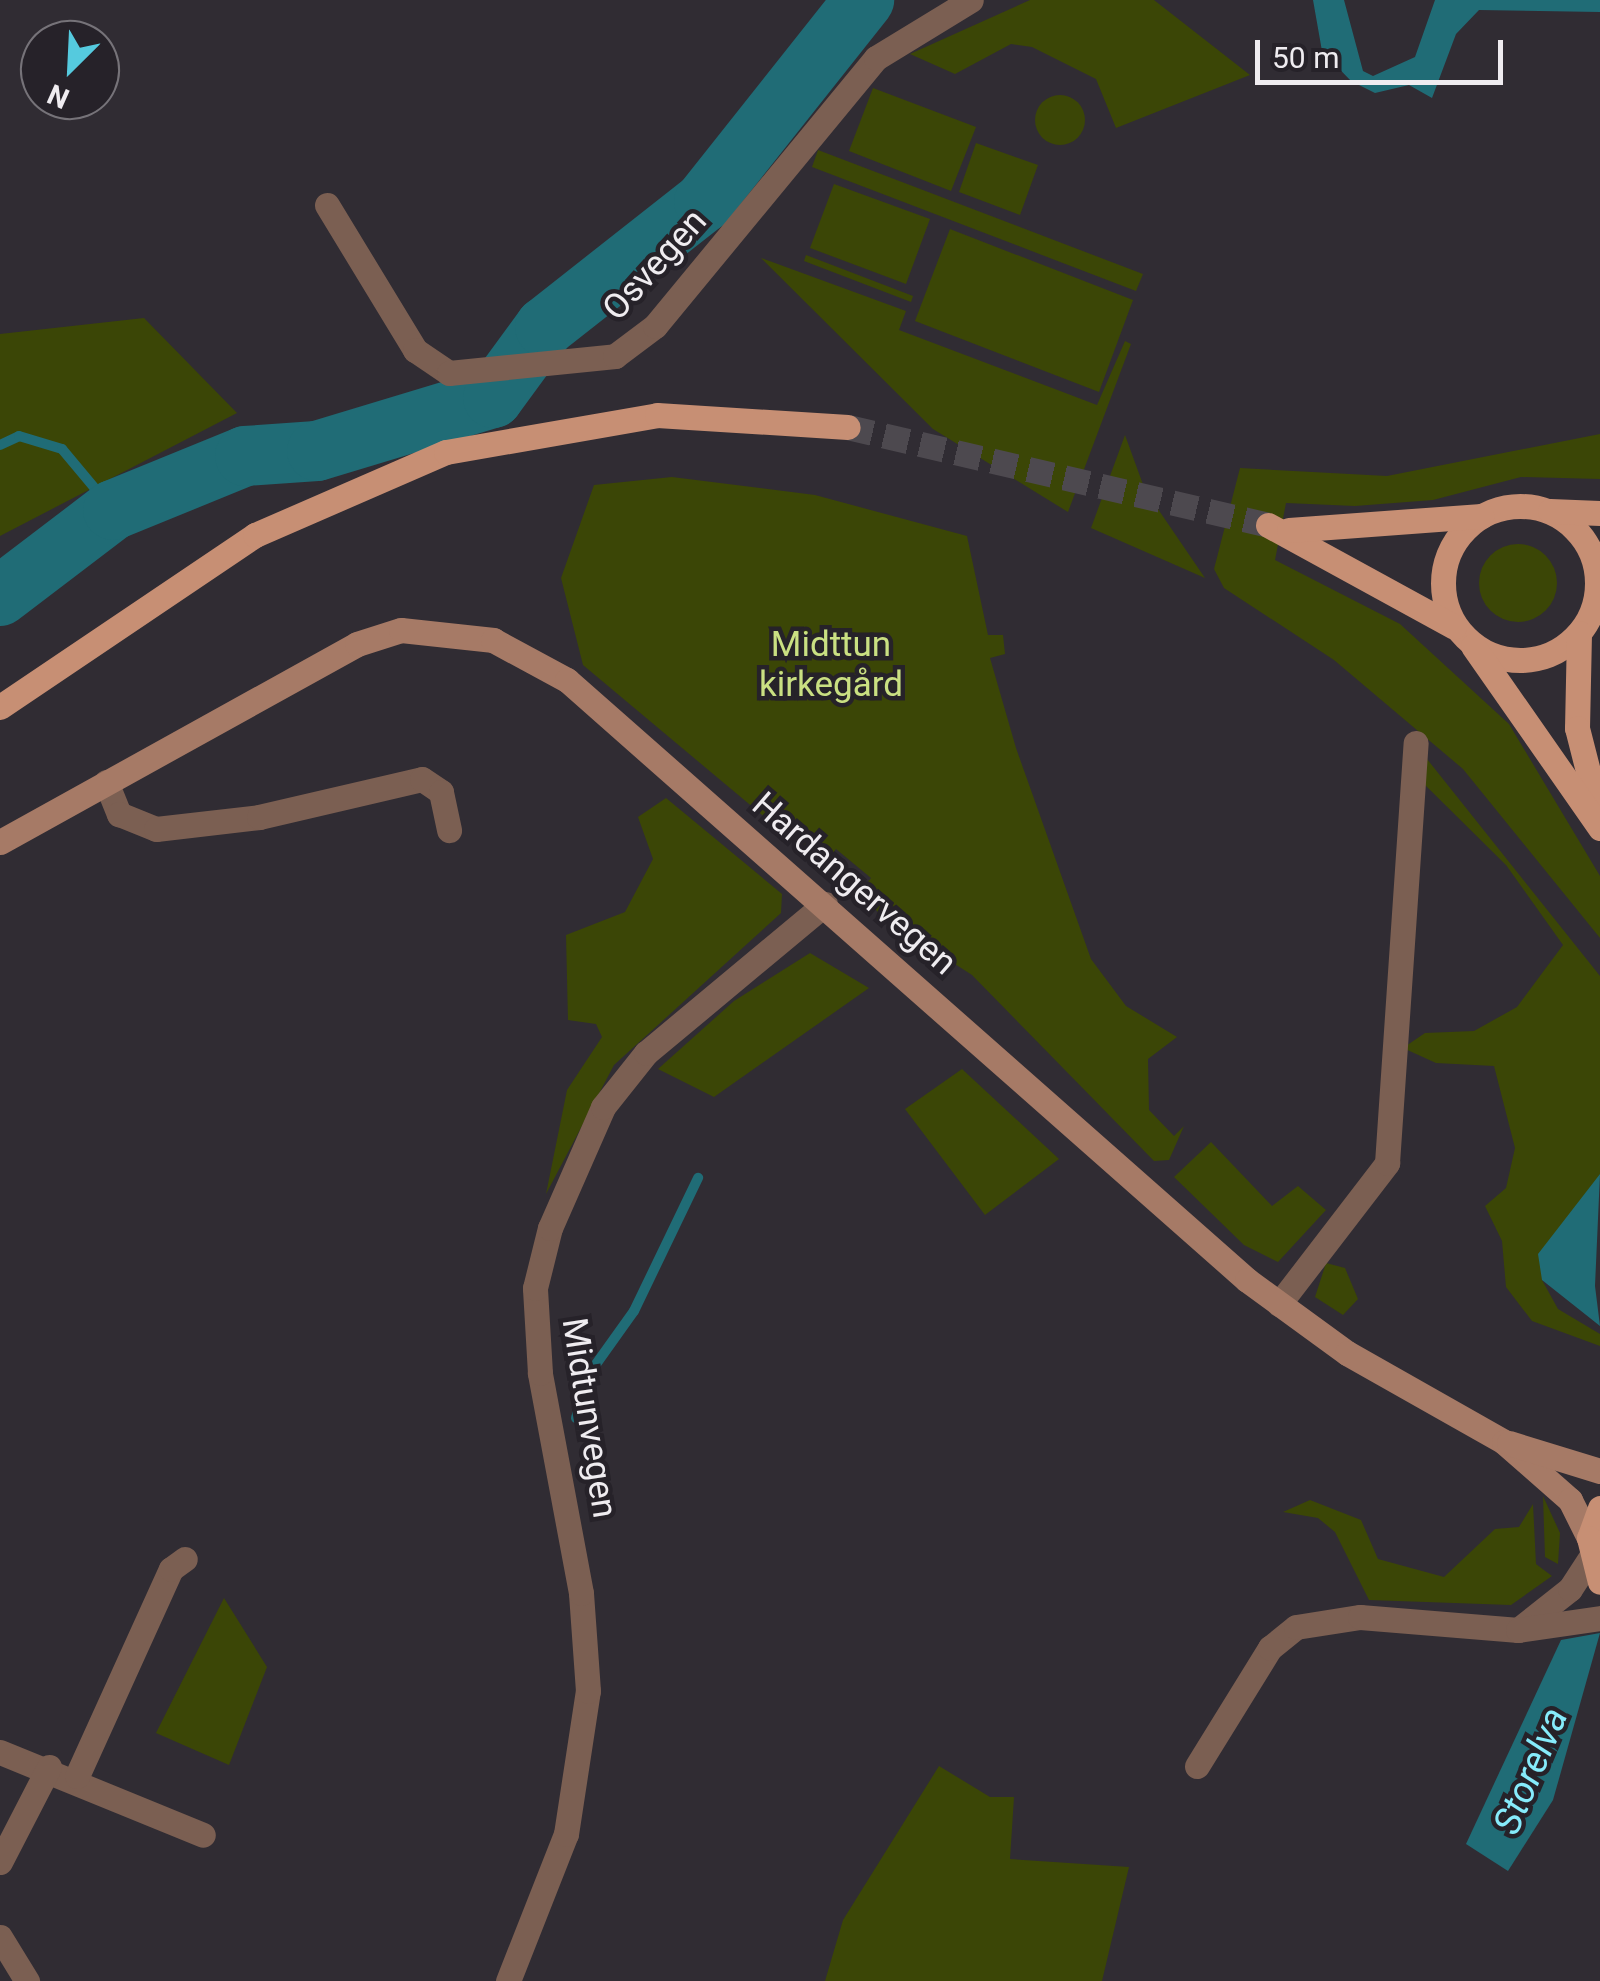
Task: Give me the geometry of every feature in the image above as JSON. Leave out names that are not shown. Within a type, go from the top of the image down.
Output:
[{"type":"main road","points":[[0,707],[96,638],[304,510],[446,452],[657,415],[848,428]]},
{"type":"main road","points":[[1589,620],[1538,658],[1514,660],[1464,636],[1278,528],[1548,511],[1600,513]]},
{"type":"main road","points":[[1548,511],[1571,525],[1592,558],[1596,596],[1589,620],[1576,728],[1600,818]]},
{"type":"main road","points":[[1480,516],[1444,568],[1464,636],[1600,828]]},
{"type":"main road","name":"Hardangervegen","points":[[0,842],[356,644],[448,630],[492,640],[567,680],[1280,1304],[1504,1442],[1570,1500],[1593,1559]]},
{"type":"main road","name":"Hardangervegen","points":[[1504,1442],[1600,1471]]},
{"type":"main road","points":[[1593,1559],[1600,1508]]},
{"type":"street","name":"Osvegen","points":[[327,205],[414,350],[470,377],[555,368],[634,346],[876,58],[971,0]]},
{"type":"street","points":[[1280,1304],[1387,1164],[1416,743]]},
{"type":"street","points":[[106,782],[119,814],[156,830],[422,779],[440,792],[450,830]]},
{"type":"street","name":"Midtunvegen","points":[[508,1981],[566,1834],[588,1691],[582,1593],[540,1373],[536,1288],[550,1228],[602,1107],[646,1053],[825,904]]},
{"type":"street","points":[[77,1776],[171,1569],[185,1558]]},
{"type":"street","points":[[1518,1630],[1570,1590],[1593,1559]]},
{"type":"street","points":[[1197,1766],[1270,1648],[1296,1627],[1360,1617],[1518,1630],[1600,1618]]},
{"type":"street","points":[[0,1752],[77,1776],[204,1835]]},
{"type":"street","points":[[0,1862],[49,1768]]},
{"type":"street","points":[[0,1937],[27,1981]]},
{"type":"green space","points":[[1030,0],[1154,0],[1250,75],[1116,128],[1096,79],[1032,47],[1011,44],[955,74],[910,54]]},
{"type":"green space","points":[[873,88],[976,127],[951,191],[849,151]]},
{"type":"green space","points":[[1060,95],[1078,102],[1085,120],[1078,138],[1060,145],[1042,138],[1035,120],[1042,102]]},
{"type":"green space","points":[[976,143],[1038,165],[1020,215],[959,192]]},
{"type":"green space","points":[[818,150],[1143,274],[1136,291],[812,167]]},
{"type":"green space","points":[[834,184],[930,219],[906,284],[810,248]]},
{"type":"green space","points":[[950,229],[1133,300],[1099,392],[915,321]]},
{"type":"green space","points":[[806,255],[913,296],[911,302],[804,261]]},
{"type":"green space","points":[[761,258],[906,311],[899,330],[1097,405],[1125,341],[1131,344],[1068,512],[933,429]]},
{"type":"green space","points":[[144,318],[237,413],[0,536],[0,334]]},
{"type":"green space","points":[[1600,434],[1600,479],[1521,477],[1433,500],[1355,506],[1286,503],[1275,560],[1400,624],[1509,724],[1600,876],[1600,938],[1463,769],[1334,660],[1224,588],[1214,569],[1240,468],[1387,476]]},
{"type":"green space","points":[[1125,435],[1145,490],[1205,578],[1091,528]]},
{"type":"green space","name":"Midttun kirkegård","points":[[672,477],[815,495],[967,536],[988,635],[1003,635],[1005,654],[990,658],[1016,748],[1091,959],[1126,1006],[1177,1037],[1148,1059],[1149,1110],[1174,1136],[1184,1126],[1169,1160],[1154,1161],[972,975],[885,919],[859,893],[871,878],[836,849],[823,866],[583,665],[561,578],[594,485]]},
{"type":"green space","points":[[1510,544],[1526,544],[1551,561],[1557,583],[1551,605],[1540,616],[1526,622],[1510,622],[1485,605],[1479,591],[1479,575],[1496,550]]},
{"type":"green space","points":[[1427,759],[1600,976],[1600,1174],[1542,1280],[1558,1309],[1600,1334],[1600,1346],[1532,1321],[1506,1287],[1502,1241],[1485,1206],[1506,1188],[1515,1148],[1494,1066],[1436,1063],[1403,1048],[1425,1033],[1474,1031],[1517,1007],[1563,945],[1506,865],[1423,783]]},
{"type":"green space","points":[[666,798],[782,894],[781,913],[614,1065],[546,1194],[567,1090],[602,1037],[596,1024],[568,1020],[566,935],[625,912],[653,859],[638,817]]},
{"type":"green space","points":[[810,953],[869,988],[714,1097],[658,1069],[734,1001]]},
{"type":"green space","points":[[962,1069],[1059,1159],[985,1215],[905,1109]]},
{"type":"green space","points":[[1211,1142],[1272,1206],[1298,1186],[1326,1210],[1278,1262],[1244,1245],[1174,1177]]},
{"type":"green space","points":[[1326,1263],[1345,1268],[1358,1299],[1343,1315],[1315,1297]]},
{"type":"green space","points":[[1543,1496],[1560,1533],[1558,1564],[1545,1557]]},
{"type":"green space","points":[[1310,1500],[1361,1520],[1378,1559],[1444,1577],[1495,1529],[1519,1527],[1533,1504],[1536,1564],[1552,1576],[1511,1605],[1369,1600],[1335,1532],[1318,1518],[1283,1512]]},
{"type":"green space","points":[[224,1598],[267,1667],[229,1765],[156,1733]]},
{"type":"green space","points":[[939,1766],[990,1797],[1014,1797],[1010,1859],[1129,1867],[1102,1981],[825,1981],[843,1920]]},
{"type":"water","points":[[1313,0],[1344,0],[1363,71],[1373,76],[1415,57],[1435,0],[1600,0],[1600,12],[1479,10],[1456,34],[1432,98],[1409,85],[1375,93],[1351,81],[1322,51]]},
{"type":"water","points":[[1600,1174],[1595,1286],[1600,1326],[1542,1280],[1538,1254]]},
{"type":"water","name":"Storelva","points":[[1600,1633],[1553,1800],[1508,1871],[1466,1844],[1561,1640]]},
{"type":"waterway","points":[[0,596],[113,510],[245,456],[317,451],[493,398],[545,327],[704,202],[864,0]]},
{"type":"waterway","points":[[0,445],[19,436],[62,449],[113,510]]},
{"type":"waterway","points":[[576,1418],[589,1374],[634,1311],[698,1178]]},
{"type":"tunnel","points":[[848,427],[1268,525]]}]
